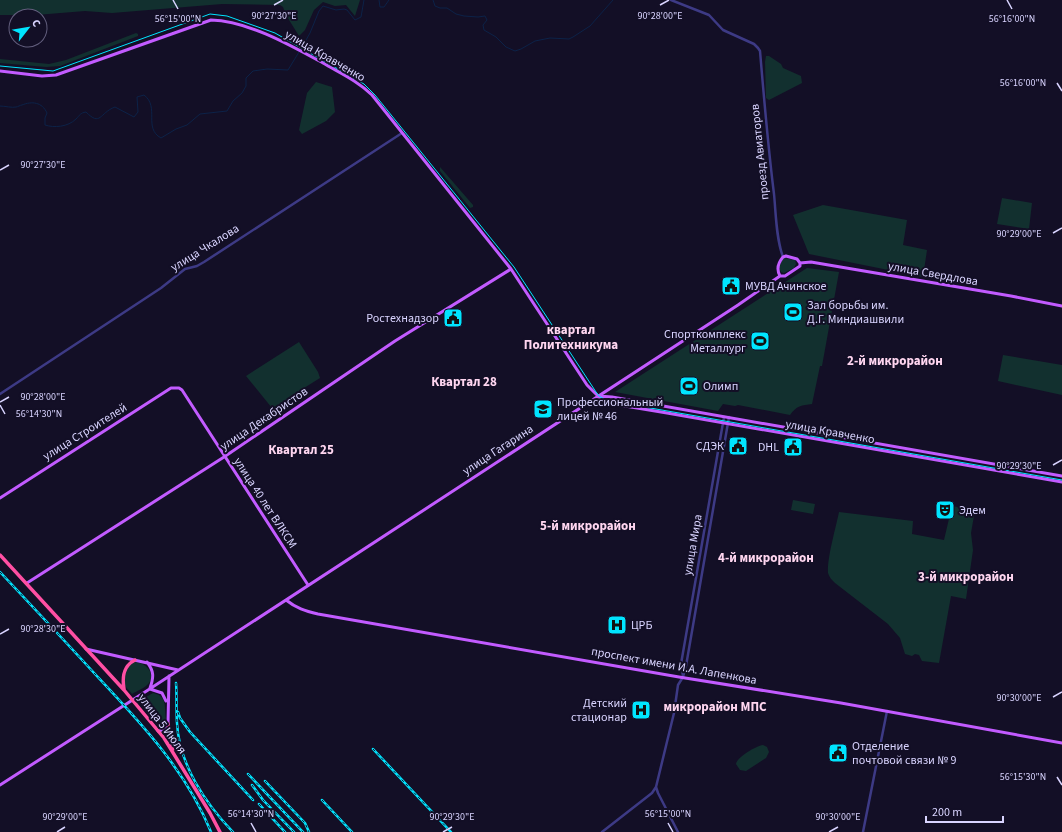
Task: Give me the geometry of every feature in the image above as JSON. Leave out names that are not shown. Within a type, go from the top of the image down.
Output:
[{"type":"highway","points":[[0,555],[27,583],[85,649]]},
{"type":"highway","name":"улица 5 Июля","points":[[85,649],[124,690],[158,731],[174,754],[220,832]]},
{"type":"highway","points":[[124,690],[122,680],[125,667],[135,660]]},
{"type":"highway","points":[[168,724],[174,754]]},
{"type":"main road","name":"улица Кравченко","points":[[0,71],[42,76],[56,75],[211,20],[243,26],[274,37],[363,87],[372,95],[511,269],[587,385],[602,400],[1062,482]]},
{"type":"main road","points":[[786,256],[797,259],[800,263],[798,267],[785,276],[780,276],[777,269],[779,261],[783,257],[786,256]]},
{"type":"main road","name":"улица Свердлова","points":[[800,263],[811,262],[1062,306]]},
{"type":"main road","name":"улица Декабристов","points":[[27,583],[224,456],[395,342],[511,269]]},
{"type":"main road","name":"улица Гагарина","points":[[0,785],[150,689],[738,305],[780,276]]},
{"type":"main road","name":"улица Строителей","points":[[0,498],[171,388],[179,388],[182,390]]},
{"type":"main road","name":"улица 40 лет ВЛКСМ","points":[[182,390],[308,585]]},
{"type":"main road","name":"улица Кравченко","points":[[598,396],[612,397],[729,417],[1062,476]]},
{"type":"main road","name":"проспект имени И.А. Лапенкова","points":[[286,600],[303,610],[318,614],[887,711],[1062,743]]},
{"type":"main road","points":[[85,649],[178,670]]},
{"type":"main road","points":[[92,656],[96,652]]},
{"type":"main road","points":[[146,662],[152,669],[154,677],[150,689],[162,693],[168,705]]},
{"type":"main road","points":[[158,731],[163,730],[168,724],[168,676]]},
{"type":"street","name":"проезд Авиаторов","points":[[671,0],[708,15],[723,30],[756,45],[760,51],[764,107],[780,250],[783,257]]},
{"type":"street","name":"улица Чкалова","points":[[0,394],[160,288],[185,269],[197,266],[204,262],[402,133]]},
{"type":"street","name":"улица Мира","points":[[683,677],[681,664],[724,417]]},
{"type":"street","name":"улица Мира","points":[[656,787],[674,713],[678,685],[683,677],[686,666],[729,417]]},
{"type":"street","points":[[701,552],[706,552]]},
{"type":"street","points":[[691,609],[696,610]]},
{"type":"street","points":[[863,832],[887,711]]},
{"type":"street","points":[[602,832],[652,793],[656,787]]},
{"type":"street","points":[[656,787],[678,832]]},
{"type":"green space","points":[[0,0],[360,0],[355,16],[346,5],[335,6],[323,2],[314,10],[305,30],[299,36],[286,15],[283,7],[280,5],[222,4],[112,13],[85,11],[48,14],[48,8],[8,8],[8,15],[0,15]]},
{"type":"green space","points":[[136,33],[138,36],[60,66],[46,67],[0,63],[0,59],[49,64],[66,60]]},
{"type":"green space","points":[[766,56],[769,56],[781,64],[783,68],[801,76],[802,83],[769,100],[766,98]]},
{"type":"green space","points":[[316,82],[332,87],[335,112],[326,121],[302,134],[299,130],[307,93]]},
{"type":"green space","points":[[440,167],[473,205],[473,207],[470,208],[440,171]]},
{"type":"green space","points":[[1002,198],[1032,203],[1029,229],[997,224]]},
{"type":"green space","points":[[823,205],[907,220],[903,245],[927,250],[923,277],[809,254],[793,215]]},
{"type":"green space","points":[[784,258],[795,260],[796,264],[794,268],[784,273],[781,272],[779,268]]},
{"type":"green space","name":"Спорткомплекс Металлург","points":[[807,268],[839,272],[822,366],[820,366],[812,404],[800,406],[790,415],[738,405],[723,404],[718,411],[615,392]]},
{"type":"green space","points":[[299,342],[318,372],[320,378],[304,388],[304,395],[276,413],[246,376]]},
{"type":"green space","points":[[1003,355],[1062,365],[1062,395],[998,381]]},
{"type":"green space","points":[[793,500],[815,504],[813,514],[791,510]]},
{"type":"green space","points":[[952,506],[975,510],[971,533],[973,550],[966,599],[951,596],[939,663],[922,661],[919,655],[915,654],[912,656],[905,654],[900,638],[888,624],[832,580],[828,573],[830,551],[839,512],[913,521],[912,534],[944,540]]},
{"type":"green space","points":[[133,662],[142,664],[148,668],[151,679],[147,685],[132,694],[125,686],[124,677],[129,666]]},
{"type":"green space","points":[[153,693],[158,694],[163,699],[166,719],[161,723],[139,701]]},
{"type":"green space","points":[[763,745],[767,747],[769,752],[766,758],[746,771],[740,770],[736,764],[737,761],[743,755]]},
{"type":"waterway","points":[[301,49],[310,33],[319,11],[323,6],[336,10],[347,10],[355,20],[361,17],[364,0]]},
{"type":"waterway","points":[[379,0],[380,7],[384,7],[389,0]]},
{"type":"waterway","points":[[433,0],[435,6],[447,8],[456,14],[478,17],[485,16],[487,20],[483,25],[484,30],[496,37],[506,47],[515,51],[535,41],[550,38],[569,39],[573,37],[590,26],[613,0]]},
{"type":"waterway","points":[[0,106],[17,107],[29,103],[36,103],[45,109],[47,113],[45,125],[57,127],[73,122],[81,114],[86,112],[98,119],[115,107],[134,117],[138,112],[137,97],[144,95],[149,100],[151,105],[153,129],[161,138],[176,129],[187,125],[200,114],[227,111],[233,101],[242,93],[246,86],[246,78],[253,71],[267,69],[288,70],[299,52]]},
{"type":"tram line","points":[[0,66],[53,71],[210,14],[227,16],[275,33],[364,84],[375,95],[514,267],[596,392],[599,396],[606,400],[1062,480]]},
{"type":"railway","points":[[0,572],[145,729],[175,767],[189,788],[201,809],[211,832]]},
{"type":"railway","points":[[176,683],[179,738],[188,768],[204,796],[233,832]]},
{"type":"railway","points":[[178,712],[180,718],[190,732],[253,800]]},
{"type":"railway","points":[[373,749],[451,832]]},
{"type":"railway","points":[[248,774],[303,832]]},
{"type":"railway","points":[[265,781],[305,823],[309,832]]},
{"type":"railway","points":[[252,785],[263,800],[294,832]]},
{"type":"railway","points":[[322,800],[352,832]]},
{"type":"railway","points":[[259,804],[285,832]]},
{"type":"place","name":"МУВД Ачинское","points":[[731,286]]},
{"type":"place","name":"Зал борьбы им. Д.Г. Миндиашвили","points":[[793,312]]},
{"type":"place","name":"Ростехнадзор","points":[[453,318]]},
{"type":"place","name":"Спорткомплекс Металлург","points":[[760,341]]},
{"type":"place","name":"Олимп","points":[[689,386]]},
{"type":"place","name":"Профессиональный лицей № 46","points":[[543,409]]},
{"type":"place","name":"СДЭК","points":[[738,446]]},
{"type":"place","name":"DHL","points":[[793,447]]},
{"type":"place","name":"Эдем","points":[[945,510]]},
{"type":"place","name":"ЦРБ","points":[[617,625]]},
{"type":"place","name":"Детский стационар","points":[[641,710]]},
{"type":"place","name":"Отделение почтовой связи № 9","points":[[838,753]]},
{"type":"district","name":"квартал Политехникума","points":[[571,338]]},
{"type":"district","name":"2-й микрорайон","points":[[895,361]]},
{"type":"district","name":"Квартал 28","points":[[464,382]]},
{"type":"district","name":"Квартал 25","points":[[301,450]]},
{"type":"district","name":"5-й микрорайон","points":[[588,526]]},
{"type":"district","name":"4-й микрорайон","points":[[766,558]]},
{"type":"district","name":"3-й микрорайон","points":[[966,577]]},
{"type":"district","name":"микрорайон МПС","points":[[715,707]]}]
